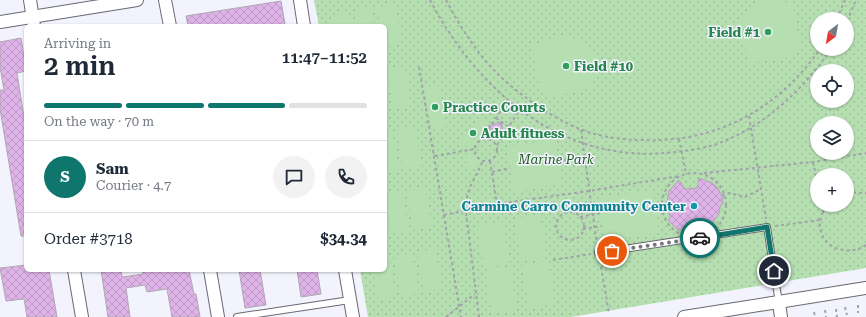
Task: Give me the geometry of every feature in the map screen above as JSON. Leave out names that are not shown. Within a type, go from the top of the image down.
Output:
[{"type":"street","points":[[30,0],[34,22]]},
{"type":"street","points":[[0,22],[34,22],[137,0]]},
{"type":"street","points":[[165,0],[170,24]]},
{"type":"street","points":[[300,0],[304,24]]},
{"type":"street","points":[[74,272],[82,317]]},
{"type":"street","points":[[210,272],[218,317]]},
{"type":"street","points":[[345,272],[353,317]]},
{"type":"street","points":[[684,317],[866,288]]},
{"type":"street","points":[[779,302],[781,317]]},
{"type":"lane","points":[[598,253],[767,227],[779,302]]},
{"type":"lane","points":[[237,317],[350,300]]},
{"type":"path","points":[[430,0],[459,47],[481,74],[508,100],[552,130],[583,144],[610,151],[634,154],[662,154],[698,149],[730,139],[751,127],[775,110],[796,92],[826,56]]},
{"type":"path","points":[[446,0],[470,42],[497,73],[511,86],[539,107],[581,130],[622,139],[658,141],[679,139],[713,131],[749,116],[769,103],[792,83],[815,56]]},
{"type":"path","points":[[840,12],[845,0]]},
{"type":"path","points":[[851,12],[856,0]]},
{"type":"path","points":[[419,67],[461,317]]},
{"type":"path","points":[[508,100],[481,140],[476,144],[475,154],[480,160],[490,161],[496,156],[496,145],[520,109]]},
{"type":"path","points":[[749,116],[767,227],[820,220]]},
{"type":"path","points":[[496,118],[508,127]]},
{"type":"path","points":[[581,130],[592,214],[609,313]]},
{"type":"path","points":[[481,140],[488,139],[496,145]]},
{"type":"path","points":[[679,139],[686,173]]},
{"type":"path","points":[[435,156],[475,149]]},
{"type":"path","points":[[444,215],[497,204],[589,191],[679,176],[686,173],[703,174],[814,162],[866,153]]},
{"type":"path","points":[[558,161],[585,158]]},
{"type":"path","points":[[479,317],[465,211],[466,198],[470,187],[484,161]]},
{"type":"path","points":[[490,161],[497,204]]},
{"type":"path","points":[[814,162],[815,168]]},
{"type":"path","points":[[492,172],[510,168]]},
{"type":"path","points":[[679,176],[670,183],[664,192],[662,202],[663,213],[668,223],[675,231],[685,236],[697,238],[712,232],[723,219],[726,207],[725,195],[716,182],[703,174]]},
{"type":"path","points":[[722,196],[729,193],[745,197],[761,189]]},
{"type":"path","points":[[854,192],[866,193]]},
{"type":"path","points":[[573,212],[583,221],[583,229],[580,235],[576,238],[567,239],[559,234],[556,226],[558,218],[564,213],[573,212]]},
{"type":"path","points":[[823,212],[820,220],[822,234],[825,240],[833,247],[847,251],[860,249],[866,245]]},
{"type":"path","points":[[580,217],[600,213]]},
{"type":"path","points":[[583,229],[602,226]]},
{"type":"path","points":[[553,260],[598,253]]},
{"type":"path","points":[[446,317],[476,294]]},
{"type":"path","points":[[858,305],[858,313]]},
{"type":"path","points":[[845,307],[847,315]]},
{"type":"path","points":[[836,308],[837,317]]},
{"type":"path","points":[[825,310],[826,317]]},
{"type":"path","points":[[814,312],[815,317]]},
{"type":"green space","name":"Marine Park","points":[[314,0],[866,0],[866,268],[571,317],[368,317],[360,272],[387,272],[387,24],[319,24]]},
{"type":"green space","name":"Field #1","points":[[767,0],[793,3],[800,49],[793,57],[748,63],[746,50],[741,39],[740,25],[745,14],[750,9]]},
{"type":"green space","points":[[395,4],[402,44],[387,47],[387,24],[380,24],[377,7]]},
{"type":"green space","points":[[372,8],[375,24],[356,24],[354,11]]},
{"type":"green space","points":[[349,12],[352,24],[333,24],[331,15]]},
{"type":"green space","name":"Field #10","points":[[562,36],[575,38],[590,48],[595,59],[596,66],[593,79],[594,88],[549,97],[540,91],[532,45]]},
{"type":"green space","points":[[405,66],[411,106],[393,108],[387,69]]},
{"type":"green space","name":"Practice Courts","points":[[438,85],[446,127],[432,129],[424,87]]},
{"type":"green space","name":"Adult fitness","points":[[484,120],[489,120],[483,131],[474,137],[471,145],[460,147],[461,142],[468,130],[475,124]]},
{"type":"green space","points":[[415,127],[422,167],[403,169],[397,130]]},
{"type":"green space","points":[[392,130],[399,170],[387,173],[387,131]]},
{"type":"green space","points":[[555,139],[561,184],[514,192],[507,147]]},
{"type":"green space","name":"Adult fitness","points":[[472,153],[479,164],[475,170],[465,160],[464,155]]},
{"type":"green space","points":[[425,187],[432,227],[413,230],[407,191]]},
{"type":"green space","points":[[653,190],[659,233],[604,241],[598,198]]},
{"type":"green space","points":[[402,191],[409,231],[390,234],[387,210],[387,194]]},
{"type":"green space","points":[[540,215],[547,257],[522,262],[514,219]]},
{"type":"green space","points":[[502,221],[510,264],[484,268],[477,225]]},
{"type":"green space","points":[[435,249],[442,289],[424,292],[417,252]]},
{"type":"green space","points":[[412,253],[419,293],[401,296],[394,256]]},
{"type":"green space","points":[[389,257],[396,297],[378,300],[373,272],[387,272],[387,258]]},
{"type":"green space","points":[[548,261],[555,304],[529,308],[522,265]]},
{"type":"green space","points":[[510,267],[517,310],[492,314],[485,271]]},
{"type":"building","points":[[281,1],[285,24],[188,24],[186,16]]},
{"type":"building","points":[[21,38],[24,58],[24,71],[17,73],[24,117],[24,236],[21,236],[0,109],[0,90],[4,90],[0,67],[0,42]]},
{"type":"building","points":[[501,122],[504,137],[488,126]]},
{"type":"building","name":"Carmine Carro Community Center","points":[[699,178],[712,183],[717,187],[722,196],[723,204],[721,204],[718,216],[711,224],[703,229],[693,231],[693,234],[676,228],[668,220],[670,218],[667,204],[669,191],[679,180],[685,189],[697,188]]},
{"type":"building","points":[[24,265],[24,272],[49,272],[57,317],[27,317],[24,299],[6,301],[0,268]]},
{"type":"building","points":[[101,272],[121,272],[122,277],[143,274],[142,272],[189,272],[194,294],[196,294],[200,317],[172,317],[167,289],[147,292],[145,285],[126,288],[130,317],[108,317]]},
{"type":"building","points":[[239,272],[260,272],[266,305],[245,308]]},
{"type":"building","points":[[297,272],[317,272],[321,294],[301,297]]},
{"type":"way so far","points":[[612,251],[700,238]]},
{"type":"place","name":"Field #1","points":[[768,32]]},
{"type":"place","name":"Field #10","points":[[566,66]]},
{"type":"place","name":"Practice Courts","points":[[435,107]]},
{"type":"place","name":"Adult fitness","points":[[473,133]]},
{"type":"place","name":"Carmine Carro Community Center","points":[[694,206]]},
{"type":"route","points":[[700,238],[767,227],[774,271]]}]
